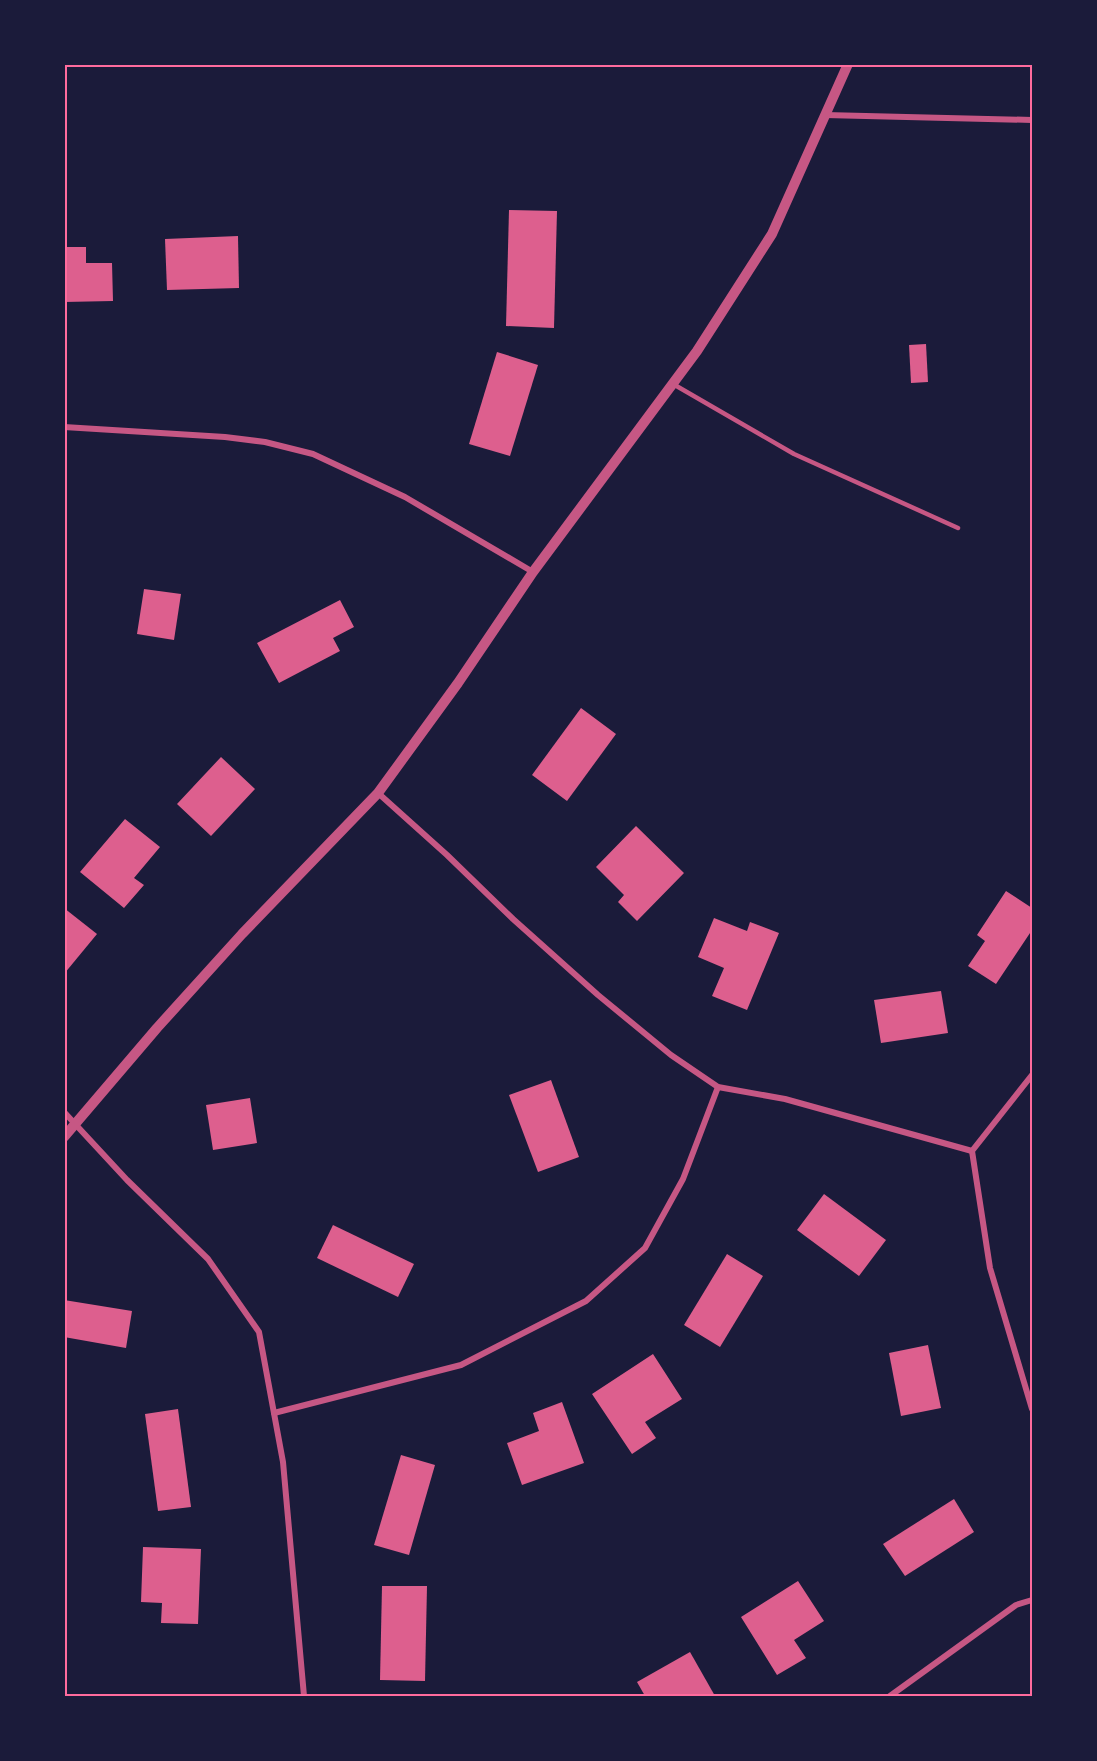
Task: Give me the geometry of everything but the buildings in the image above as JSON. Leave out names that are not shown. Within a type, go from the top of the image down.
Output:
[{"type":"street","points":[[64,1137],[156,1028],[242,934],[378,793],[458,683],[532,572],[697,351],[772,234],[848,64]]},
{"type":"street","points":[[825,115],[1032,120]]},
{"type":"street","points":[[64,427],[225,437],[264,442],[313,454],[405,497],[532,572]]},
{"type":"street","points":[[378,793],[598,995],[671,1054],[718,1087],[784,1099],[972,1151]]},
{"type":"street","points":[[1032,1075],[972,1151],[990,1268],[1032,1409]]},
{"type":"street","points":[[274,1413],[460,1365],[586,1301],[645,1248],[683,1179],[718,1087]]},
{"type":"street","points":[[64,1112],[127,1180],[208,1259],[260,1332],[283,1462],[304,1696]]},
{"type":"street","points":[[890,1696],[1016,1605],[1032,1600]]},
{"type":"lane","points":[[673,384],[794,454],[958,528]]}]
